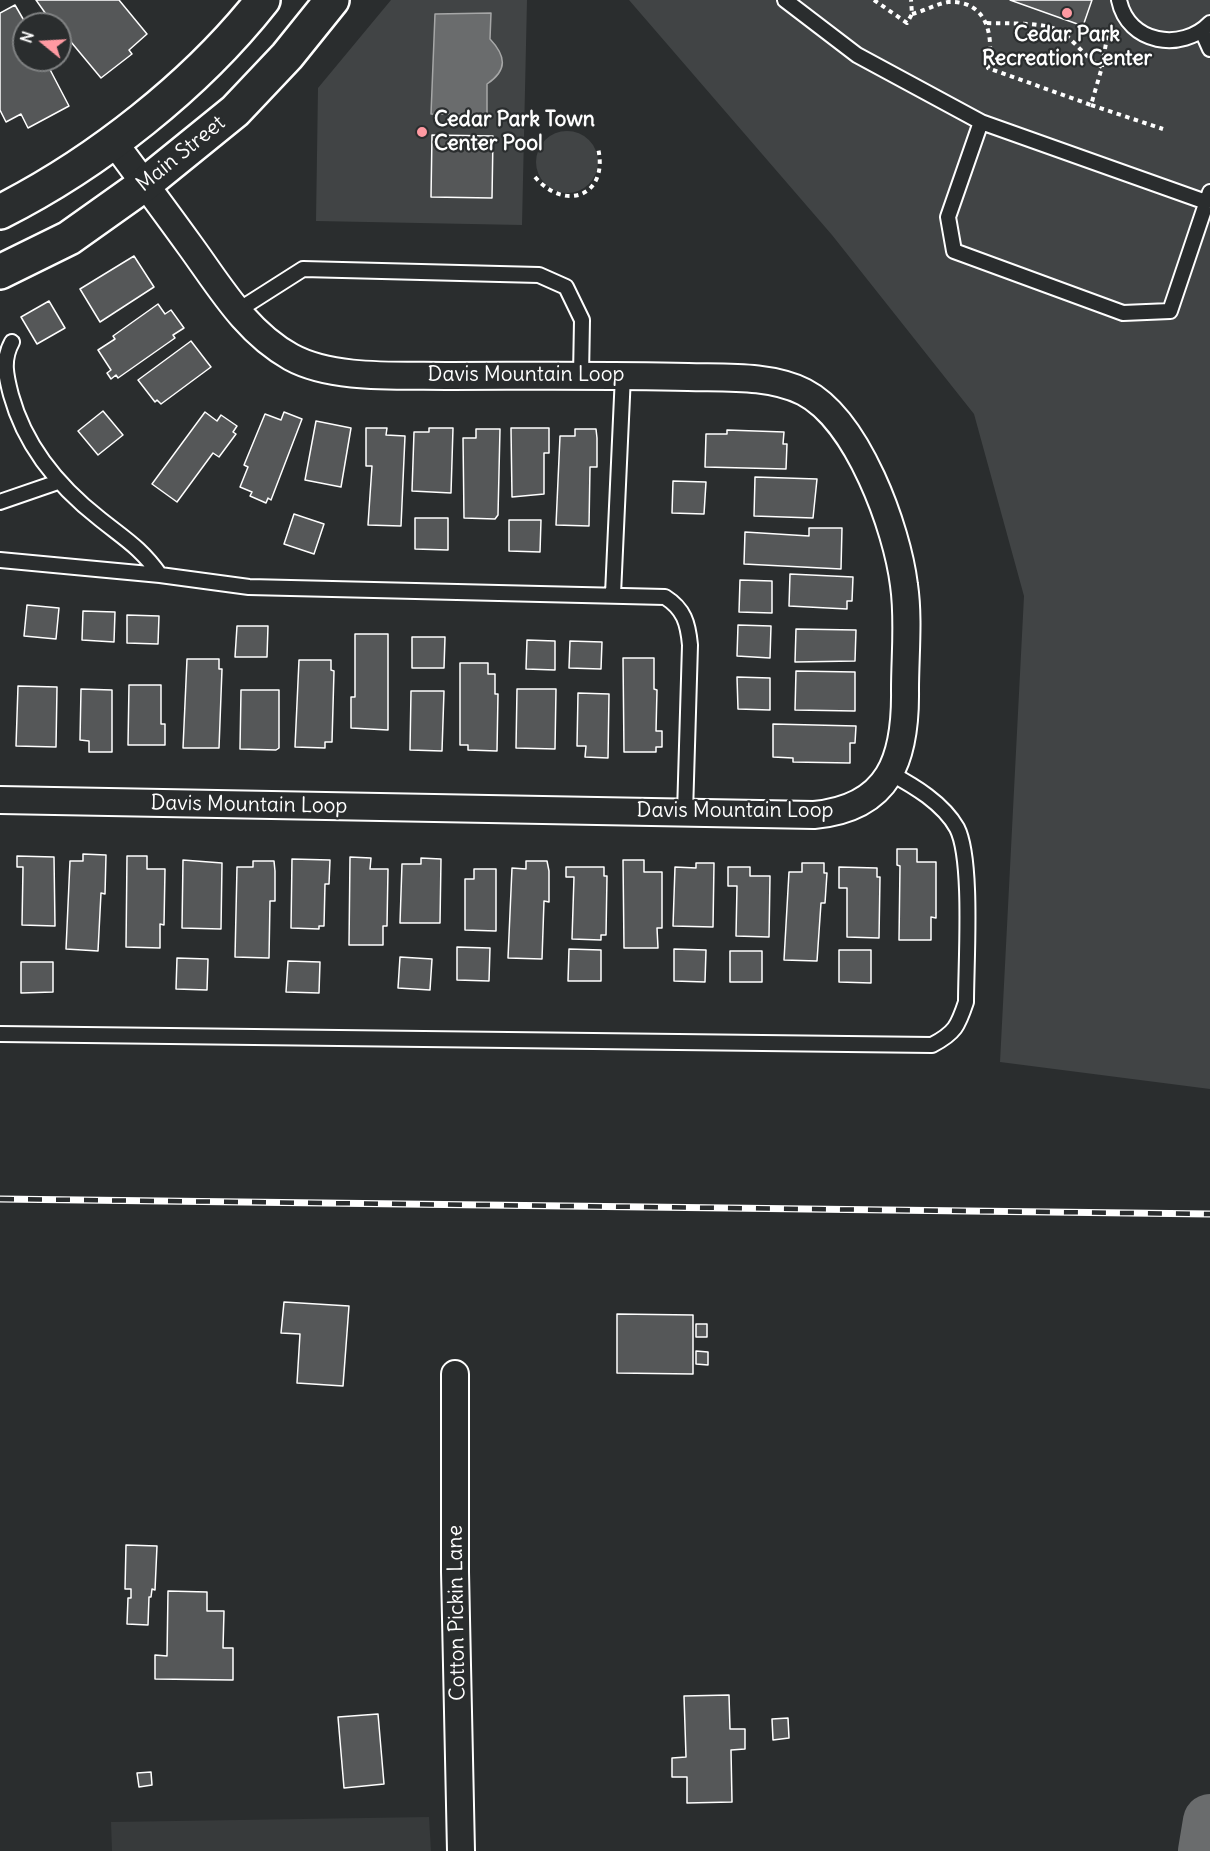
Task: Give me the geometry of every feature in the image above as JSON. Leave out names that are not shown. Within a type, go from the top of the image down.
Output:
[{"type":"street","points":[[0,212],[41,191],[113,141],[198,72],[264,0]]},
{"type":"street","name":"Main Street","points":[[0,272],[69,238],[145,184],[235,111],[287,56],[332,0]]},
{"type":"street","name":"Davis Mountain Loop","points":[[0,800],[814,815],[838,813],[858,805],[873,795],[890,773],[902,740],[905,701],[905,588],[898,548],[884,507],[863,460],[835,418],[807,394],[789,386],[740,379],[623,375],[372,375],[328,369],[294,359],[262,338],[237,311],[113,141]]},
{"type":"street","name":"Cotton Pickin Lane","points":[[455,1374],[455,1572],[462,1851]]},
{"type":"lane","points":[[785,0],[857,55],[981,122],[1208,197],[1170,311],[1123,313],[954,250],[948,217],[981,122]]},
{"type":"lane","points":[[1119,0],[1128,19],[1139,31],[1154,39],[1170,42],[1187,39],[1206,27],[1210,49]]},
{"type":"lane","points":[[237,311],[303,269],[539,275],[566,287],[582,320],[581,376]]},
{"type":"lane","points":[[12,342],[6,352],[6,373],[15,408],[36,453],[58,482],[98,518],[144,553],[160,575]]},
{"type":"lane","points":[[613,594],[623,375]]},
{"type":"lane","points":[[0,502],[58,482]]},
{"type":"lane","points":[[0,561],[160,575],[249,587],[665,597],[680,606],[688,626],[690,645],[686,813]]},
{"type":"lane","points":[[0,1034],[932,1044],[950,1035],[958,1023],[966,1002],[966,859],[956,826],[918,789],[890,773]]},
{"type":"path","points":[[874,0],[907,23],[912,14],[911,0]]},
{"type":"path","points":[[912,14],[946,2],[962,2],[978,10],[987,23],[992,38],[988,68],[1163,129]]},
{"type":"path","points":[[987,23],[1051,28],[1063,33],[1085,57],[1102,67]]},
{"type":"path","points":[[1091,105],[1102,67],[1108,29]]},
{"type":"path","points":[[535,177],[555,195],[569,196],[582,193],[590,189],[597,177],[600,156],[597,148]]},
{"type":"shaded area","name":"Cedar Park Town Center Pool","points":[[391,0],[527,0],[522,225],[316,221],[318,88]]},
{"type":"shaded area","points":[[629,0],[1210,0],[1210,1089],[1000,1062],[1024,596],[974,414],[832,235]]},
{"type":"shaded area","points":[[491,13],[490,39],[502,57],[502,63],[499,73],[487,84],[487,115],[431,114],[435,14]]},
{"type":"shaded area","points":[[561,131],[573,131],[589,140],[596,150],[598,162],[596,174],[589,184],[573,193],[561,193],[550,188],[541,179],[536,168],[536,156],[541,145],[550,136]]},
{"type":"shaded area","points":[[429,1817],[431,1851],[112,1851],[111,1822]]},
{"type":"building","points":[[36,0],[119,0],[147,34],[129,50],[132,54],[101,78],[72,43],[72,12],[44,12]]},
{"type":"building","name":"Cedar Park Recreation Center","points":[[1010,0],[1092,0],[1083,26]]},
{"type":"building","points":[[15,5],[19,12],[12,12],[12,72],[51,72],[69,106],[28,128],[21,114],[6,122],[0,110],[0,13]]},
{"type":"building","points":[[432,135],[493,136],[492,198],[431,197]]},
{"type":"building","points":[[134,256],[154,287],[100,322],[80,289]]},
{"type":"building","points":[[49,301],[65,328],[37,344],[21,317]]},
{"type":"building","points":[[158,304],[165,314],[171,310],[184,328],[173,335],[175,338],[118,378],[116,375],[111,379],[107,373],[111,370],[98,350],[115,339],[113,336]]},
{"type":"building","points":[[191,341],[211,367],[161,404],[157,400],[155,402],[138,380]]},
{"type":"building","points":[[103,411],[123,435],[98,455],[78,431]]},
{"type":"building","points":[[205,412],[217,421],[221,415],[237,426],[233,432],[236,434],[219,457],[213,453],[177,502],[152,484]]},
{"type":"building","points":[[284,412],[302,419],[271,500],[268,498],[266,503],[250,496],[252,492],[240,487],[248,467],[244,465],[265,414],[281,420]]},
{"type":"building","points":[[316,421],[351,428],[341,487],[305,480]]},
{"type":"building","points":[[366,428],[387,428],[386,435],[405,436],[401,526],[368,525],[372,466],[366,466]]},
{"type":"building","points":[[429,428],[453,428],[451,493],[412,491],[414,432],[429,432]]},
{"type":"building","points":[[511,428],[549,428],[549,453],[544,453],[544,494],[512,497]]},
{"type":"building","points":[[476,429],[500,429],[498,515],[495,519],[464,518],[463,438],[476,438]]},
{"type":"building","points":[[575,429],[596,429],[597,467],[590,467],[589,526],[556,525],[560,436],[575,436]]},
{"type":"building","points":[[727,430],[784,432],[783,444],[787,444],[786,469],[705,467],[706,434],[727,434]]},
{"type":"building","points":[[755,477],[817,479],[813,518],[754,516]]},
{"type":"building","points":[[673,481],[706,482],[704,514],[672,513]]},
{"type":"building","points":[[294,514],[324,524],[314,554],[284,544]]},
{"type":"building","points":[[415,518],[448,518],[448,550],[415,549]]},
{"type":"building","points":[[509,520],[541,520],[540,552],[509,551]]},
{"type":"building","points":[[809,528],[842,528],[841,569],[744,564],[745,532],[809,536]]},
{"type":"building","points":[[790,574],[853,577],[852,601],[847,601],[847,609],[789,606]]},
{"type":"building","points":[[740,580],[772,581],[772,613],[739,612]]},
{"type":"building","points":[[27,605],[59,608],[56,639],[24,636]]},
{"type":"building","points":[[83,611],[115,612],[114,642],[82,640]]},
{"type":"building","points":[[127,615],[159,616],[158,644],[127,643]]},
{"type":"building","points":[[738,625],[771,626],[770,658],[737,656]]},
{"type":"building","points":[[237,626],[268,626],[267,657],[235,657]]},
{"type":"building","points":[[796,629],[856,630],[855,661],[795,662]]},
{"type":"building","points":[[355,634],[388,634],[388,730],[351,728],[351,697],[355,697]]},
{"type":"building","points":[[412,637],[445,637],[444,668],[412,668]]},
{"type":"building","points":[[527,640],[555,641],[555,670],[526,669]]},
{"type":"building","points":[[570,641],[602,642],[601,669],[569,668]]},
{"type":"building","points":[[623,658],[654,658],[654,689],[657,690],[656,731],[662,731],[662,747],[656,747],[656,752],[624,752]]},
{"type":"building","points":[[187,659],[219,659],[219,669],[222,669],[219,748],[183,748]]},
{"type":"building","points":[[299,660],[331,660],[331,670],[334,671],[332,742],[325,742],[325,748],[295,747]]},
{"type":"building","points":[[460,663],[488,663],[488,674],[495,674],[495,694],[498,694],[497,751],[468,750],[468,745],[460,745]]},
{"type":"building","points":[[796,671],[855,672],[855,711],[795,710]]},
{"type":"building","points":[[737,677],[770,678],[770,710],[738,709]]},
{"type":"building","points":[[129,685],[161,685],[161,724],[165,724],[165,745],[128,745]]},
{"type":"building","points":[[18,686],[57,687],[56,747],[16,746]]},
{"type":"building","points":[[81,689],[112,690],[112,752],[89,752],[89,741],[80,740]]},
{"type":"building","points":[[517,689],[556,689],[555,749],[516,748]]},
{"type":"building","points":[[241,690],[279,690],[279,748],[276,750],[240,749]]},
{"type":"building","points":[[411,691],[444,691],[442,751],[410,750]]},
{"type":"building","points":[[578,693],[609,694],[608,758],[585,757],[586,746],[577,746]]},
{"type":"building","points":[[773,724],[856,726],[855,743],[850,743],[850,763],[793,762],[793,758],[773,757]]},
{"type":"building","points":[[897,849],[917,849],[917,862],[936,862],[936,918],[931,917],[931,940],[899,940],[900,866],[897,865]]},
{"type":"building","points":[[83,854],[106,855],[105,894],[101,893],[98,951],[66,949],[70,861],[83,861]]},
{"type":"building","points":[[17,856],[54,857],[55,926],[22,925],[23,867],[17,867]]},
{"type":"building","points":[[127,856],[147,856],[147,869],[165,869],[164,925],[160,924],[160,948],[126,947]]},
{"type":"building","points":[[350,857],[371,858],[370,869],[388,869],[387,926],[383,926],[383,945],[349,945]]},
{"type":"building","points":[[421,858],[441,859],[440,923],[400,923],[402,864],[421,864]]},
{"type":"building","points":[[292,859],[330,860],[329,884],[325,884],[324,926],[319,926],[319,929],[291,928]]},
{"type":"building","points":[[183,860],[222,863],[221,929],[182,928]]},
{"type":"building","points":[[623,860],[644,860],[644,872],[662,872],[662,928],[657,928],[658,948],[624,948]]},
{"type":"building","points":[[253,861],[274,861],[275,901],[270,901],[269,958],[235,957],[237,867],[253,867]]},
{"type":"building","points":[[526,861],[547,861],[549,871],[549,902],[544,901],[542,959],[508,958],[512,868],[526,869]]},
{"type":"building","points":[[696,863],[714,863],[713,927],[673,926],[675,867],[696,868]]},
{"type":"building","points":[[802,863],[824,863],[824,873],[827,873],[825,903],[821,903],[817,961],[784,960],[789,872],[802,872]]},
{"type":"building","points":[[566,867],[604,867],[604,876],[607,876],[606,935],[601,935],[601,940],[572,939],[574,877],[566,877]]},
{"type":"building","points":[[728,867],[750,867],[750,876],[770,876],[769,937],[736,936],[737,886],[728,886]]},
{"type":"building","points":[[839,867],[877,868],[877,877],[880,877],[879,938],[847,937],[847,888],[839,888]]},
{"type":"building","points":[[474,869],[496,869],[496,931],[465,930],[465,879],[474,879]]},
{"type":"building","points":[[457,947],[490,948],[489,981],[457,980]]},
{"type":"building","points":[[569,949],[601,950],[601,981],[568,981]]},
{"type":"building","points":[[674,949],[706,950],[705,982],[674,981]]},
{"type":"building","points":[[839,950],[871,950],[871,983],[839,982]]},
{"type":"building","points":[[730,951],[762,951],[762,982],[730,982]]},
{"type":"building","points":[[400,957],[432,959],[430,990],[398,988]]},
{"type":"building","points":[[177,958],[208,959],[207,990],[176,989]]},
{"type":"building","points":[[288,961],[320,962],[319,993],[286,992]]},
{"type":"building","points":[[21,962],[53,962],[53,992],[21,993]]},
{"type":"building","points":[[284,1302],[349,1306],[343,1386],[297,1383],[300,1334],[281,1333]]},
{"type":"building","points":[[617,1314],[693,1315],[693,1374],[617,1373]]},
{"type":"building","points":[[696,1324],[707,1324],[707,1337],[696,1337]]},
{"type":"building","points":[[696,1351],[708,1352],[708,1365],[696,1364]]},
{"type":"building","points":[[126,1545],[157,1546],[155,1590],[152,1589],[151,1597],[149,1597],[148,1625],[127,1624],[128,1598],[131,1598],[131,1589],[125,1589]]},
{"type":"building","points":[[168,1591],[207,1592],[207,1611],[224,1611],[223,1648],[233,1648],[233,1680],[155,1679],[155,1655],[167,1656]]},
{"type":"building","points":[[729,1695],[730,1729],[745,1729],[745,1749],[731,1750],[732,1802],[687,1803],[687,1777],[672,1777],[672,1758],[686,1757],[684,1696]]},
{"type":"building","points":[[378,1714],[384,1784],[344,1788],[338,1717]]},
{"type":"building","points":[[788,1718],[789,1738],[773,1740],[772,1719]]},
{"type":"building","points":[[151,1772],[152,1785],[139,1787],[137,1773]]},
{"type":"waterway","points":[[1205,1851],[1210,1821]]},
{"type":"railway","points":[[0,1199],[1210,1214]]},
{"type":"place","name":"Cedar Park Recreation Center","points":[[1067,13]]},
{"type":"place","name":"Cedar Park Town Center Pool","points":[[422,132]]}]
